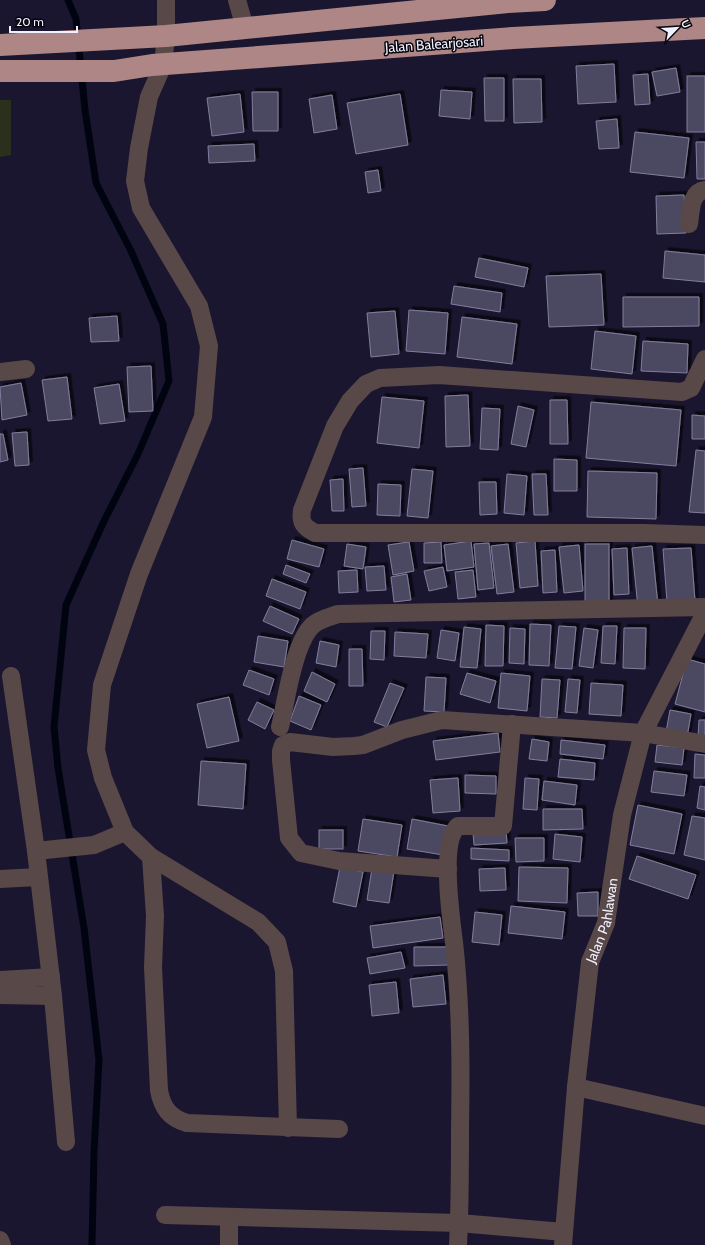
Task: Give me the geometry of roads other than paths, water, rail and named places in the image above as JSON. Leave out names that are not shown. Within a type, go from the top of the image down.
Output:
[{"type":"highway","points":[[0,45],[117,40],[166,36],[508,1],[545,0]]},
{"type":"highway","name":"Jalan Balearjosari","points":[[0,71],[114,71],[152,65],[513,38],[705,28]]},
{"type":"street","points":[[168,0],[163,65],[149,97],[139,148],[135,180],[141,208],[199,306],[209,346],[203,417],[139,574],[102,685],[96,750],[103,778],[125,832],[151,857],[258,922],[277,942],[284,971],[288,1128]]},
{"type":"street","points":[[237,0],[245,28]]},
{"type":"street","points":[[689,224],[694,197],[698,192],[705,190]]},
{"type":"street","points":[[705,359],[691,388],[682,392],[439,375],[380,378],[366,384],[350,401],[342,413],[302,510],[301,519],[305,528],[315,533],[644,533],[705,535]]},
{"type":"street","points":[[0,372],[26,369]]},
{"type":"street","points":[[280,727],[298,651],[313,625],[326,617],[338,614],[705,607]]},
{"type":"street","name":"Jalan Pahlawan","points":[[563,1239],[576,1087],[590,962],[606,923],[622,815],[643,733],[705,613]]},
{"type":"street","points":[[11,676],[36,851],[51,977],[66,1142]]},
{"type":"street","points":[[448,868],[339,861],[301,853],[289,838],[281,760],[281,750],[283,745],[290,742],[333,747],[364,745],[402,730],[442,720],[643,733],[705,744]]},
{"type":"street","points":[[458,1245],[461,1046],[458,976],[450,904],[448,868],[452,833],[458,826],[503,826],[512,724]]},
{"type":"street","points":[[36,851],[94,845],[125,832]]},
{"type":"street","points":[[151,857],[155,916],[154,967],[159,1090],[164,1106],[174,1117],[187,1122],[288,1128],[339,1129]]},
{"type":"street","points":[[0,879],[38,877]]},
{"type":"street","points":[[0,980],[51,977]]},
{"type":"street","points":[[0,995],[53,996]]},
{"type":"street","points":[[576,1087],[705,1116]]},
{"type":"street","points":[[165,1215],[229,1218],[459,1223],[563,1239]]},
{"type":"street","points":[[229,1218],[229,1245]]},
{"type":"street","points":[[0,1240],[2,1245]]},
{"type":"waterway","points":[[68,0],[76,19],[85,110],[96,183],[131,251],[163,324],[169,381],[138,454],[104,521],[66,605],[54,727],[58,768],[84,928],[99,1060],[94,1152],[92,1245]]}]
